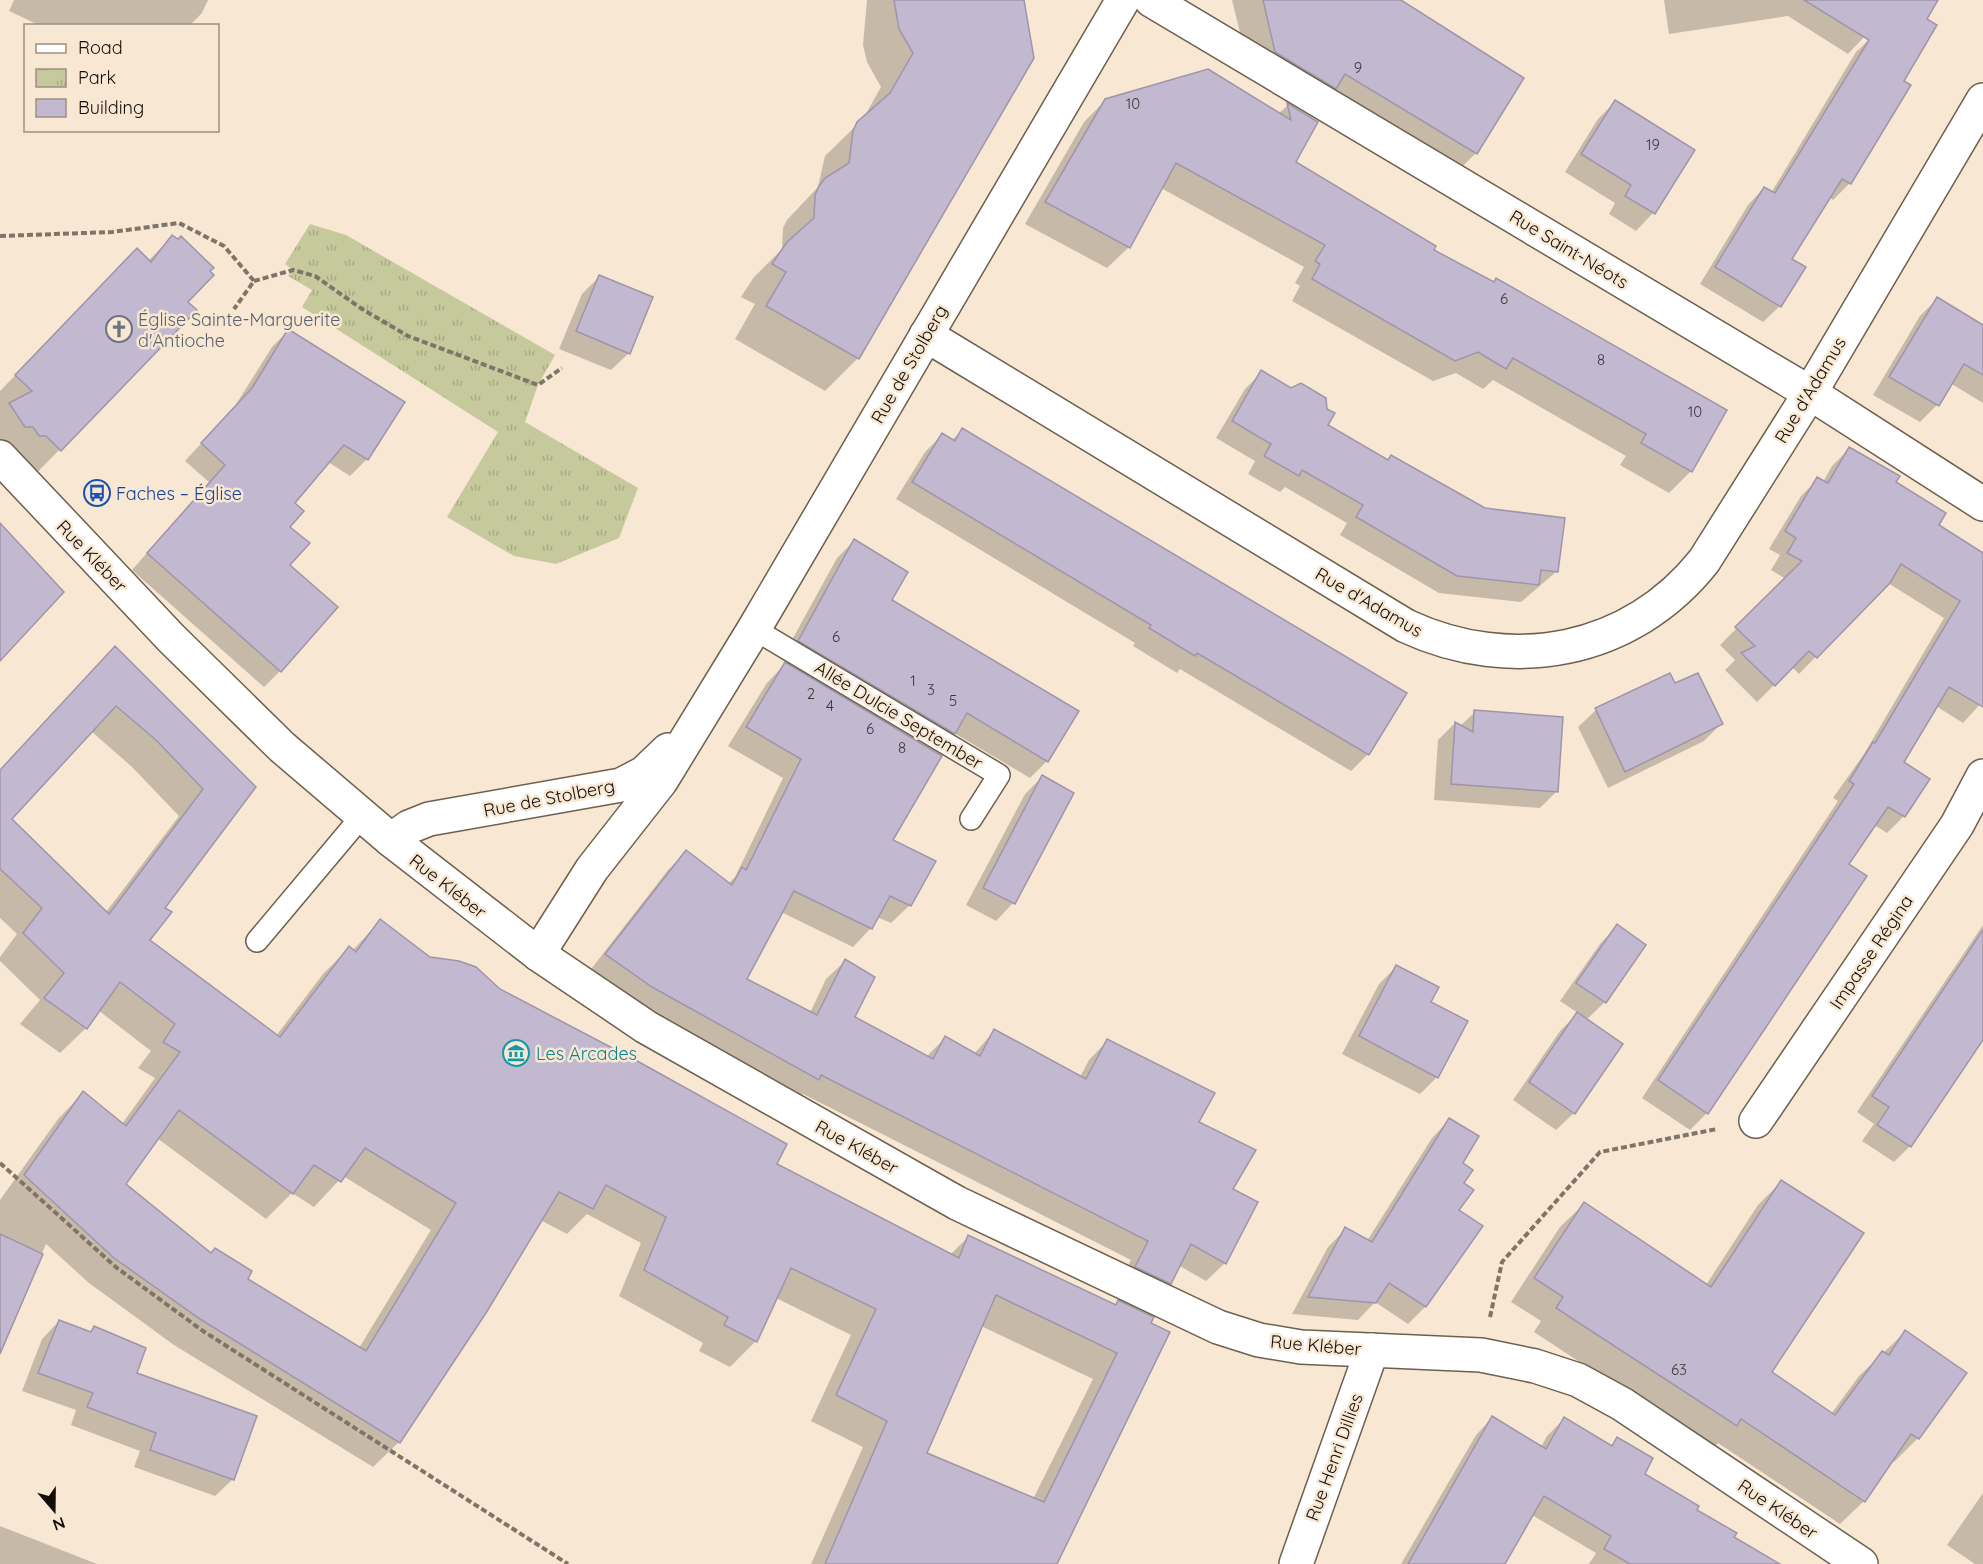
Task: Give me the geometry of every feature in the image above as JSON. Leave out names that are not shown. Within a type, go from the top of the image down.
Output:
[{"type":"street","name":"Rue de Stolberg","points":[[538,954],[592,869],[661,781],[754,629],[1123,0]]},
{"type":"street","name":"Rue Saint-Néots","points":[[1151,0],[1810,393],[1983,504]]},
{"type":"street","name":"Rue d'Adamus","points":[[926,335],[1406,626],[1452,644],[1513,652],[1574,645],[1605,636],[1663,604],[1684,585],[1704,561],[1810,393],[1983,100]]},
{"type":"street","name":"Rue Kléber","points":[[0,456],[171,638],[282,747],[391,840],[538,954],[646,1027],[749,1088],[957,1203],[1165,1304],[1218,1327],[1259,1340],[1301,1347],[1481,1355],[1535,1366],[1578,1380],[1622,1404],[1861,1564]]},
{"type":"street","name":"Rue de Stolberg","points":[[391,840],[409,826],[429,819],[621,785],[644,772],[694,726]]},
{"type":"street","name":"Impasse Régina","points":[[1756,1121],[1957,825],[1982,777]]},
{"type":"street","name":"Rue Henri Dillies","points":[[1296,1564],[1372,1350]]},
{"type":"lane","name":"Allée Dulcie September","points":[[754,629],[999,774],[971,819]]},
{"type":"lane","points":[[257,941],[362,816]]},
{"type":"path","points":[[0,236],[112,232],[179,224],[224,246],[254,281]]},
{"type":"path","points":[[234,309],[254,281],[293,270],[315,276],[362,309],[408,336],[538,385],[562,368]]},
{"type":"path","points":[[1481,1355],[1502,1262],[1600,1152],[1756,1121]]},
{"type":"path","points":[[0,1163],[117,1268],[203,1331],[568,1564]]},
{"type":"green space","points":[[310,224],[346,235],[555,355],[538,385],[525,422],[638,488],[619,538],[556,564],[514,556],[447,517],[498,432],[302,307],[312,290],[288,276],[293,270],[285,264]]},
{"type":"building","points":[[894,0],[1024,0],[1034,58],[859,359],[766,306],[786,272],[772,264],[787,242],[814,218],[815,195],[819,186],[825,178],[849,163],[853,131],[857,122],[890,93],[913,53],[899,29]]},
{"type":"building","points":[[1263,0],[1401,0],[1524,78],[1477,154],[1345,74],[1336,89],[1275,52]]},
{"type":"building","points":[[1804,0],[1938,0],[1927,19],[1937,25],[1904,81],[1911,85],[1851,184],[1842,179],[1792,259],[1806,267],[1781,307],[1715,267],[1764,187],[1775,193],[1869,40]]},
{"type":"building","points":[[1208,69],[1291,120],[1287,103],[1318,122],[1296,162],[1436,246],[1434,250],[1494,282],[1496,278],[1727,410],[1692,472],[1641,443],[1646,434],[1513,358],[1506,369],[1478,352],[1455,361],[1312,279],[1320,264],[1315,261],[1325,245],[1176,163],[1130,248],[1045,202],[1105,99]]},
{"type":"building","points":[[1615,100],[1695,150],[1655,214],[1625,196],[1631,185],[1581,154]]},
{"type":"building","name":"Église Sainte-Marguerite d'Antioche","points":[[172,235],[178,239],[181,236],[214,268],[210,271],[214,275],[188,302],[197,310],[61,451],[46,436],[39,436],[33,427],[25,427],[9,403],[32,391],[15,375],[137,248],[151,262]]},
{"type":"building","points":[[599,275],[653,297],[630,354],[576,331]]},
{"type":"building","points":[[1937,297],[1983,325],[1983,375],[1964,364],[1939,406],[1889,377]]},
{"type":"building","points":[[288,329],[405,402],[368,460],[344,445],[295,503],[304,511],[290,527],[310,543],[290,565],[338,607],[281,672],[147,553],[225,465],[201,443],[252,388]]},
{"type":"building","points":[[1261,370],[1291,388],[1301,383],[1326,398],[1327,409],[1335,413],[1328,425],[1388,460],[1391,455],[1485,508],[1565,518],[1558,572],[1541,570],[1539,585],[1457,576],[1356,517],[1363,505],[1302,470],[1299,476],[1264,456],[1271,444],[1232,421]]},
{"type":"building","points":[[962,428],[1407,693],[1369,755],[1197,653],[1195,656],[1149,628],[1151,625],[912,482],[942,433],[955,441]]},
{"type":"building","points":[[1849,447],[1900,476],[1896,482],[1946,513],[1939,525],[1983,553],[1983,707],[1949,687],[1904,762],[1930,779],[1905,817],[1888,807],[1849,864],[1867,876],[1708,1114],[1658,1080],[1854,784],[1849,781],[1873,742],[1875,743],[1960,601],[1901,564],[1890,583],[1817,658],[1809,651],[1775,686],[1741,653],[1755,646],[1735,627],[1802,561],[1787,553],[1796,538],[1785,531],[1817,477],[1828,483]]},
{"type":"building","points":[[0,523],[64,592],[0,661]]},
{"type":"building","points":[[854,539],[908,572],[892,600],[1079,711],[1048,762],[967,713],[955,734],[798,641]]},
{"type":"building","points":[[115,646],[256,787],[165,908],[172,912],[150,940],[280,1037],[349,946],[356,952],[380,919],[430,957],[459,961],[476,967],[500,989],[639,1062],[787,1144],[777,1164],[959,1258],[968,1235],[1116,1305],[1118,1300],[1154,1317],[1151,1323],[1170,1332],[1057,1564],[825,1564],[887,1421],[836,1395],[876,1309],[791,1268],[757,1342],[724,1325],[728,1317],[644,1270],[666,1217],[606,1185],[593,1209],[559,1192],[486,1313],[400,1443],[200,1319],[114,1258],[24,1175],[83,1091],[126,1126],[180,1052],[163,1042],[175,1024],[120,982],[87,1029],[44,998],[64,973],[23,933],[42,908],[0,869],[0,770]],"holes":[[[116,706],[157,741],[203,789],[109,914],[12,819]],[[179,1110],[293,1194],[314,1165],[341,1182],[365,1148],[456,1203],[366,1351],[248,1279],[252,1271],[215,1248],[211,1253],[126,1184]],[[996,1295],[1117,1353],[1044,1502],[927,1453]]]},
{"type":"building","points":[[785,662],[942,756],[893,840],[936,861],[911,906],[890,896],[872,929],[794,891],[747,979],[817,1015],[845,959],[875,977],[855,1017],[933,1059],[945,1036],[980,1056],[994,1029],[1086,1079],[1107,1039],[1215,1093],[1199,1122],[1256,1150],[1233,1189],[1258,1202],[1226,1264],[1191,1244],[1171,1284],[1135,1267],[1148,1241],[821,1075],[819,1080],[652,987],[605,954],[686,850],[732,885],[742,867],[746,870],[801,759],[746,727]]},
{"type":"building","points":[[1670,673],[1675,683],[1698,673],[1723,724],[1625,772],[1595,708]]},
{"type":"building","points":[[1474,710],[1563,717],[1558,792],[1451,784],[1455,722],[1473,732]]},
{"type":"building","points":[[1042,775],[1074,793],[1015,904],[983,888]]},
{"type":"building","points":[[1617,924],[1646,945],[1606,1003],[1576,983]]},
{"type":"building","points":[[1983,930],[1983,1040],[1911,1147],[1877,1125],[1889,1107],[1872,1096]]},
{"type":"building","points":[[1396,965],[1439,987],[1431,1002],[1468,1021],[1438,1078],[1359,1036]]},
{"type":"building","points":[[1577,1012],[1623,1044],[1575,1114],[1529,1082]]},
{"type":"building","points":[[1449,1118],[1479,1136],[1463,1163],[1473,1170],[1464,1183],[1474,1190],[1459,1210],[1483,1226],[1426,1307],[1389,1283],[1376,1303],[1308,1297],[1345,1227],[1372,1242]]},
{"type":"building","points":[[1781,1180],[1864,1233],[1772,1372],[1835,1415],[1882,1351],[1889,1355],[1905,1330],[1967,1373],[1919,1439],[1911,1434],[1865,1502],[1741,1419],[1737,1426],[1556,1308],[1563,1297],[1534,1278],[1584,1202],[1711,1287]]},
{"type":"building","points":[[0,1234],[43,1254],[0,1354]]},
{"type":"building","points":[[59,1320],[91,1332],[94,1326],[146,1348],[137,1373],[257,1416],[234,1480],[150,1450],[156,1433],[87,1407],[93,1393],[38,1373]]},
{"type":"building","points":[[1492,1416],[1546,1449],[1564,1417],[1612,1446],[1617,1437],[1653,1458],[1645,1474],[1699,1506],[1697,1510],[1737,1533],[1734,1537],[1780,1564],[1630,1564],[1604,1549],[1611,1536],[1544,1496],[1505,1564],[1408,1564]]},
{"type":"place","name":"Église Sainte-Marguerite d'Antioche","points":[[119,329]]},
{"type":"place","name":"Faches – Église","points":[[97,493]]},
{"type":"place","name":"Les Arcades","points":[[516,1053]]}]
